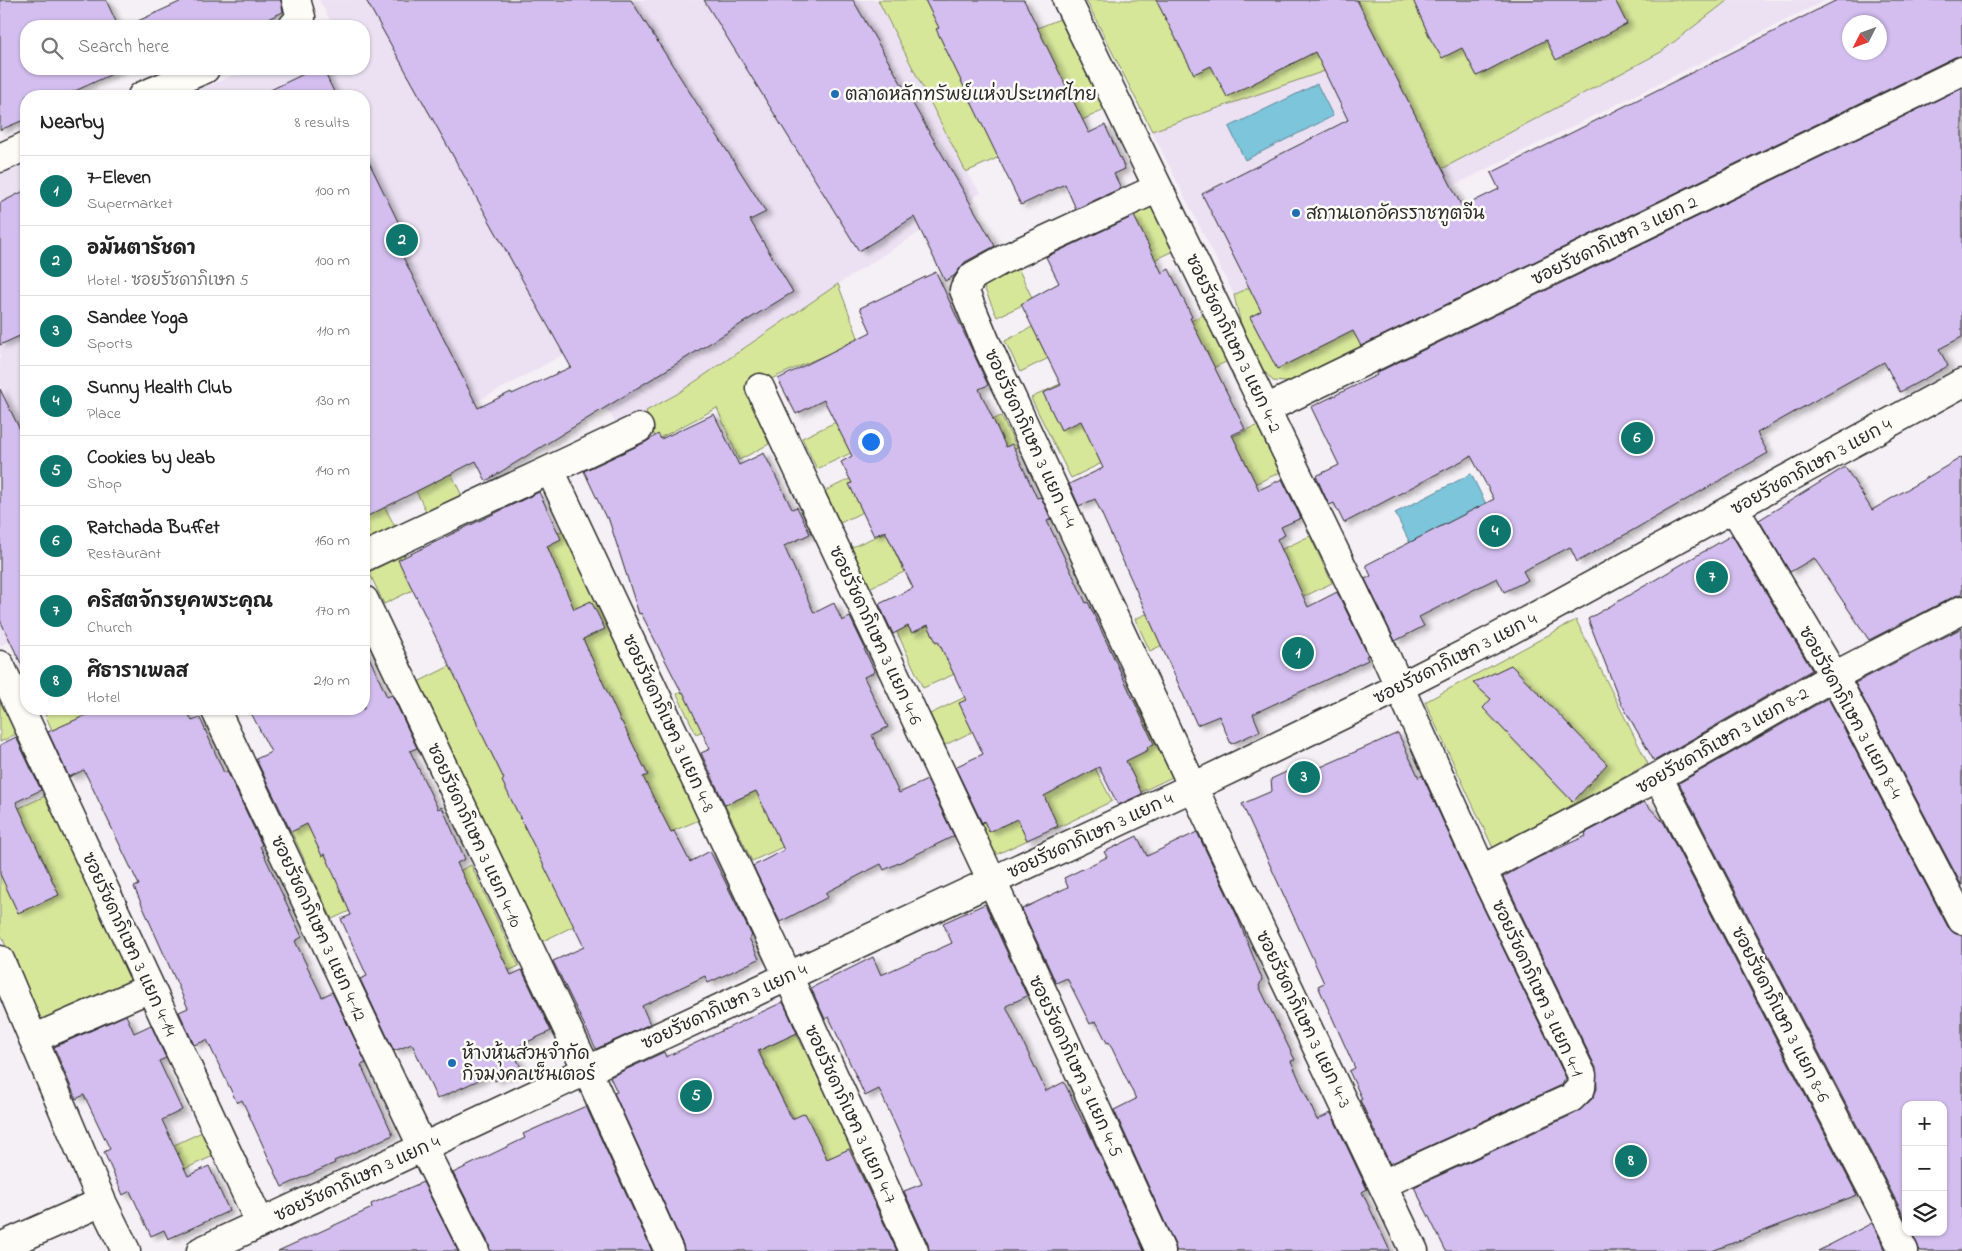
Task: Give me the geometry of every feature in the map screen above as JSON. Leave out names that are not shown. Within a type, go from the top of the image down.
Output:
[{"type":"street","points":[[296,0],[301,16],[298,20]]},
{"type":"street","name":"ซอยรัชดาภิเษก 3 แยก 4-2","points":[[1067,0],[1400,687]]},
{"type":"street","name":"ซอยรัชดาภิเษก 3 แยก 2","points":[[1266,409],[1962,71]]},
{"type":"street","points":[[156,90],[192,75]]},
{"type":"street","points":[[0,158],[20,149]]},
{"type":"street","name":"ซอยรัชดาภิเษก 3 แยก 4-4","points":[[1158,188],[985,269],[973,276],[964,290],[986,343],[1193,787]]},
{"type":"street","name":"ซอยรัชดาภิเษก 3 แยก 4","points":[[216,1248],[260,1222],[423,1148],[1193,787],[1400,687],[1494,639],[1962,383]]},
{"type":"street","name":"ซอยรัชดาภิเษก 3 แยก 4-6","points":[[760,388],[992,881]]},
{"type":"street","points":[[370,555],[639,428]]},
{"type":"street","name":"ซอยรัชดาภิเษก 3 แยก 4-8","points":[[550,470],[788,976]]},
{"type":"street","name":"ซอยรัชดาภิเษก 3 แยก 8-4","points":[[1734,508],[1834,676],[1962,920]]},
{"type":"street","name":"ซอยรัชดาภิเษก 3 แยก 8-2","points":[[1482,870],[1658,777],[1834,676],[1962,610]]},
{"type":"street","name":"ซอยรัชดาภิเษก 3 แยก 4-10","points":[[370,613],[587,1070],[669,1251]]},
{"type":"street","name":"ซอยรัชดาภิเษก 3 แยก 4-14","points":[[0,665],[20,697]]},
{"type":"street","name":"ซอยรัชดาภิเษก 3 แยก 4-1","points":[[1382,1184],[1571,1098],[1581,1088],[1582,1075],[1482,870],[1400,687]]},
{"type":"street","name":"ซอยรัชดาภิเษก 3 แยก 4-14","points":[[30,715],[150,988],[260,1222]]},
{"type":"street","name":"ซอยรัชดาภิเษก 3 แยก 4-12","points":[[218,715],[423,1148],[475,1251]]},
{"type":"street","name":"ซอยรัชดาภิเษก 3 แยก 8-6","points":[[1658,777],[1904,1251]]},
{"type":"street","name":"ซอยรัชดาภิเษก 3 แยก 4-3","points":[[1193,787],[1414,1251]]},
{"type":"street","name":"ซอยรัชดาภิเษก 3 แยก 4-5","points":[[992,881],[1161,1251]]},
{"type":"street","points":[[0,960],[102,1202],[126,1251]]},
{"type":"street","name":"ซอยรัชดาภิเษก 3 แยก 4-7","points":[[788,976],[914,1251]]},
{"type":"street","points":[[33,1039],[150,988]]},
{"type":"street","points":[[0,1247],[102,1202]]},
{"type":"shaded area","points":[[319,0],[878,0],[966,172],[981,193],[838,284],[677,394],[619,427],[566,353],[370,457],[370,90],[197,90],[234,75],[370,75],[370,20],[330,20]]},
{"type":"shaded area","name":"สถานเอกอัครราชทูตจีน","points":[[1086,0],[1826,0],[1234,295]]},
{"type":"shaded area","points":[[20,165],[20,636],[0,646],[0,173]]},
{"type":"green space","points":[[878,0],[947,0],[1017,36],[1060,19],[1111,107],[966,172]]},
{"type":"green space","points":[[1086,0],[1728,0],[1661,52],[1438,171],[1362,58],[1152,131]]},
{"type":"green space","points":[[1153,203],[1176,250],[1140,267],[1118,220]]},
{"type":"green space","points":[[1324,250],[1366,344],[1297,383],[1273,381],[1251,351],[1234,295]]},
{"type":"green space","points":[[1018,268],[1033,300],[997,317],[983,285]]},
{"type":"green space","points":[[838,284],[859,340],[746,390],[769,444],[739,460],[717,408],[656,440],[646,411],[677,394]]},
{"type":"green space","points":[[1205,314],[1228,361],[1193,377],[1170,331]]},
{"type":"green space","points":[[1040,323],[1055,355],[1020,372],[1005,341]]},
{"type":"green space","points":[[1066,381],[1106,461],[1071,478],[1031,398]]},
{"type":"green space","points":[[1001,416],[1017,448],[981,464],[966,433]]},
{"type":"green space","points":[[838,421],[853,452],[817,469],[802,438]]},
{"type":"green space","points":[[1258,425],[1281,472],[1246,488],[1223,441]]},
{"type":"green space","points":[[448,467],[463,498],[428,515],[412,483]]},
{"type":"green space","points":[[860,474],[875,506],[840,523],[825,491]]},
{"type":"green space","points":[[385,507],[395,527],[370,539],[370,514]]},
{"type":"green space","points":[[564,530],[699,820],[666,834],[531,545]]},
{"type":"green space","points":[[886,532],[904,572],[869,588],[850,548]]},
{"type":"green space","points":[[1310,536],[1332,583],[1297,600],[1274,553]]},
{"type":"green space","points":[[404,555],[419,587],[384,604],[370,572]]},
{"type":"green space","points":[[1168,604],[1185,634],[1150,651],[1135,619]]},
{"type":"green space","points":[[932,614],[959,672],[923,688],[896,630]]},
{"type":"green space","points":[[1576,620],[1648,764],[1493,848],[1425,702]]},
{"type":"green space","points":[[452,665],[578,924],[541,942],[414,684]]},
{"type":"green space","points":[[712,678],[731,718],[696,734],[677,694]]},
{"type":"green space","points":[[0,691],[18,733],[0,742]]},
{"type":"green space","points":[[965,697],[980,728],[945,745],[930,714]]},
{"type":"green space","points":[[1135,700],[1172,777],[1137,794],[1122,762],[1119,709]]},
{"type":"green space","points":[[45,715],[86,715],[98,742],[64,757]]},
{"type":"green space","points":[[1094,766],[1112,801],[1055,829],[1038,795]]},
{"type":"green space","points":[[760,789],[787,845],[752,861],[725,805]]},
{"type":"green space","points":[[47,795],[132,981],[40,1021],[0,933],[0,817]]},
{"type":"green space","points":[[308,807],[356,908],[332,919],[285,818]]},
{"type":"green space","points":[[1015,807],[1030,839],[995,855],[979,824]]},
{"type":"green space","points":[[471,865],[519,966],[495,977],[447,877]]},
{"type":"green space","points":[[796,1033],[880,1203],[863,1212],[786,1107],[758,1051]]},
{"type":"green space","points":[[202,1132],[213,1156],[178,1172],[168,1148]]},
{"type":"water","points":[[1317,84],[1333,116],[1245,160],[1229,127]]},
{"type":"water","points":[[1471,474],[1489,510],[1410,543],[1395,513]]},
{"type":"building","points":[[0,0],[106,0],[115,20],[20,20],[20,75],[110,75],[77,90],[20,90],[20,122],[0,130]]},
{"type":"building","points":[[184,0],[281,0],[283,12],[265,20],[140,20]]},
{"type":"building","points":[[366,0],[631,0],[766,212],[750,220],[793,292],[486,481],[476,461],[370,515],[370,164],[407,240],[397,245],[478,408],[571,367]]},
{"type":"building","name":"ตลาดหลักทรัพย์แห่งประเทศไทย","points":[[704,0],[853,0],[995,246],[965,262],[954,276],[945,281],[914,217],[859,251]]},
{"type":"building","points":[[925,0],[1024,0],[1089,133],[1105,125],[1125,169],[1114,174],[1121,188],[1076,209],[1065,184],[1021,205],[936,29],[939,28]]},
{"type":"building","points":[[1156,0],[1357,0],[1462,207],[1499,189],[1491,173],[1837,0],[1962,0],[1962,56],[1955,57],[1361,346],[1353,331],[1277,369],[1250,317],[1261,311],[1202,194],[1348,120],[1315,52],[1227,97],[1211,66],[1194,74]]},
{"type":"building","points":[[1413,0],[1615,0],[1627,24],[1556,60],[1546,40],[1477,76],[1462,48],[1442,58],[1431,40]]},
{"type":"building","points":[[302,75],[326,75],[333,90],[270,90]]},
{"type":"building","points":[[1962,88],[1962,337],[1939,349],[1948,366],[1900,392],[1884,362],[1757,433],[1768,453],[1577,562],[1570,547],[1523,571],[1528,580],[1504,592],[1497,578],[1419,617],[1424,626],[1395,641],[1365,579],[1371,576],[1366,565],[1494,499],[1471,456],[1344,523],[1334,503],[1329,505],[1316,476],[1339,465],[1311,407],[1377,375],[1376,373]]},
{"type":"building","points":[[20,193],[20,336],[0,345],[0,203]]},
{"type":"building","points":[[1134,216],[1162,273],[1169,269],[1192,317],[1190,318],[1245,429],[1232,435],[1259,490],[1282,479],[1301,518],[1281,527],[1285,535],[1277,539],[1308,607],[1337,592],[1368,655],[1366,656],[1368,660],[1253,714],[1260,731],[1231,744],[1219,716],[1197,725],[1095,499],[1079,506],[1069,484],[1103,468],[1081,421],[1061,430],[1043,393],[1061,385],[1021,304],[1059,283],[1046,257]]},
{"type":"building","points":[[936,272],[988,385],[979,389],[1006,447],[1012,444],[1037,498],[1041,497],[1051,519],[1047,521],[1086,603],[1088,602],[1154,744],[1147,747],[1148,750],[1126,761],[1142,794],[1118,805],[1099,767],[1044,796],[1058,826],[1027,840],[1017,819],[989,832],[984,821],[982,823],[955,767],[983,754],[959,703],[966,700],[938,641],[936,642],[928,625],[912,633],[908,626],[893,634],[879,604],[913,588],[885,531],[874,536],[849,484],[852,483],[841,462],[852,456],[824,400],[796,414],[778,379],[871,332],[860,308]]},
{"type":"building","points":[[0,389],[20,430],[20,662],[0,620]]},
{"type":"building","points":[[714,414],[739,465],[764,453],[792,509],[797,507],[810,534],[784,546],[814,613],[834,603],[842,621],[850,617],[865,648],[875,672],[864,677],[888,727],[872,735],[899,793],[927,780],[954,836],[884,870],[881,864],[825,893],[828,897],[780,922],[753,866],[784,850],[756,791],[725,805],[701,753],[710,749],[683,692],[641,613],[639,614],[608,517],[606,518],[584,471],[646,442],[658,434],[661,439]]},
{"type":"building","points":[[1962,457],[1962,594],[1869,640],[1814,558],[1790,572],[1759,520],[1845,467],[1872,510]]},
{"type":"building","points":[[539,492],[561,539],[547,546],[574,609],[591,601],[605,629],[583,639],[621,722],[648,775],[643,777],[671,832],[674,831],[690,862],[710,851],[752,936],[749,938],[759,959],[708,983],[705,976],[642,1006],[650,1024],[596,1049],[553,961],[584,947],[502,781],[504,779],[398,560]]},
{"type":"building","points":[[1732,535],[1812,670],[1654,761],[1620,701],[1588,619]]},
{"type":"building","points":[[1962,628],[1962,886],[1855,683]]},
{"type":"building","points":[[370,659],[387,697],[392,695],[417,748],[410,751],[438,809],[442,807],[465,859],[457,863],[511,975],[522,970],[551,1031],[512,1049],[521,1068],[495,1081],[492,1074],[437,1099],[412,1044],[394,1051],[360,979],[367,976],[341,919],[351,915],[325,854],[322,856],[307,824],[291,832],[256,759],[271,752],[252,715],[370,715]]},
{"type":"building","points":[[1511,665],[1607,764],[1573,802],[1483,708],[1491,699],[1473,683]]},
{"type":"building","points":[[1828,698],[1948,927],[1954,933],[1962,936],[1962,1251],[1920,1251],[1914,1236],[1947,1236],[1947,1101],[1902,1101],[1902,1212],[1679,783]]},
{"type":"building","points":[[86,715],[189,715],[192,721],[200,718],[224,773],[227,771],[262,845],[260,846],[302,937],[295,941],[322,997],[332,992],[366,1063],[361,1065],[393,1135],[282,1187],[242,1100],[237,1103],[207,1040],[194,1045],[179,1012],[188,1008],[134,887],[139,885],[84,770],[69,777],[48,732]]},
{"type":"building","points":[[1398,733],[1419,778],[1422,775],[1468,876],[1566,1078],[1562,1085],[1390,1164],[1360,1100],[1362,1099],[1349,1071],[1355,1068],[1318,986],[1324,983],[1242,804],[1272,791],[1271,779],[1310,761],[1314,770]]},
{"type":"building","points":[[16,737],[41,790],[16,802],[59,895],[18,913],[0,874],[0,745]]},
{"type":"building","points":[[1644,802],[1664,823],[1857,1195],[1712,1251],[1446,1251],[1414,1187],[1578,1112],[1592,1099],[1597,1089],[1596,1068],[1503,877],[1539,857],[1586,836],[1585,833]]},
{"type":"building","points":[[1197,832],[1237,916],[1262,979],[1259,986],[1295,1060],[1291,1061],[1317,1120],[1331,1113],[1367,1189],[1362,1192],[1390,1251],[1176,1251],[1114,1110],[1136,1099],[1109,1042],[1107,1043],[1096,1021],[1090,1024],[1067,978],[1056,983],[1022,909],[1068,887],[1064,878],[1107,857],[1104,852],[1137,836],[1147,856]]},
{"type":"building","points":[[985,904],[1027,996],[1006,1006],[1046,1091],[1064,1082],[1144,1251],[929,1251],[928,1244],[904,1191],[922,1184],[879,1089],[865,1096],[829,1017],[825,1019],[811,988],[873,957],[881,975],[952,943],[943,923]]},
{"type":"building","points":[[783,1002],[797,1033],[758,1051],[792,1119],[805,1113],[827,1159],[849,1149],[897,1251],[684,1251],[683,1245],[614,1093],[617,1092],[610,1077],[664,1052],[666,1057]]},
{"type":"building","points":[[126,1015],[134,1033],[151,1025],[166,1058],[159,1061],[182,1110],[162,1120],[188,1176],[209,1166],[229,1211],[168,1239],[164,1230],[151,1236],[130,1191],[123,1195],[104,1152],[110,1149],[84,1095],[76,1099],[54,1047]]},
{"type":"building","points":[[586,1106],[652,1251],[490,1251],[489,1244],[453,1173],[525,1138],[523,1134]]},
{"type":"building","points":[[423,1182],[458,1251],[278,1251],[372,1208],[371,1204]]},
{"type":"building","points":[[1872,1223],[1886,1251],[1818,1251]]},
{"type":"place","name":"ตลาดหลักทรัพย์แห่งประเทศไทย","points":[[835,94]]},
{"type":"place","name":"สถานเอกอัครราชทูตจีน","points":[[1296,213]]},
{"type":"place","name":"อมันตารัชดา","points":[[402,240]]},
{"type":"place","name":"Ratchada Buffet","points":[[1637,438]]},
{"type":"place","name":"Sunny Health Club","points":[[1495,531]]},
{"type":"place","name":"คริสตจักรยุคพระคุณ","points":[[1712,577]]},
{"type":"place","name":"7-Eleven","points":[[1298,653]]},
{"type":"place","name":"Sandee Yoga","points":[[1304,777]]},
{"type":"place","name":"ห้างหุ้นส่วนจำกัด กิจมงคลเซ็นเตอร์","points":[[452,1063]]},
{"type":"place","name":"Cookies by Jeab","points":[[696,1096]]},
{"type":"place","name":"ศิธาราเพลส","points":[[1631,1161]]}]
